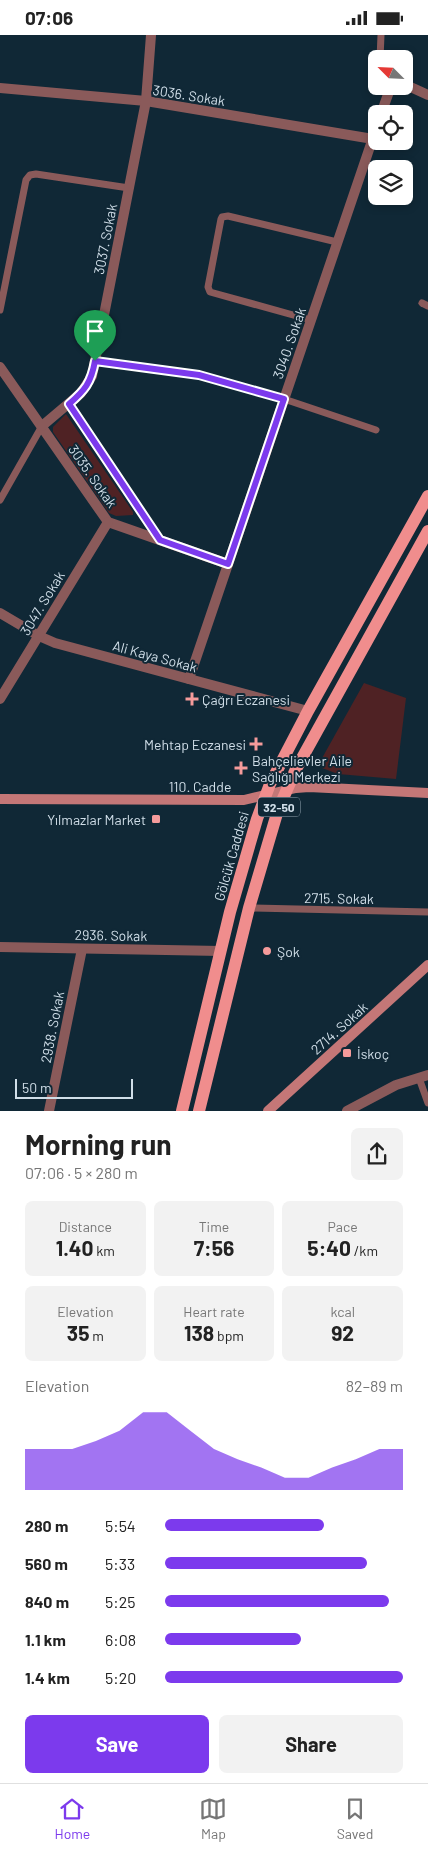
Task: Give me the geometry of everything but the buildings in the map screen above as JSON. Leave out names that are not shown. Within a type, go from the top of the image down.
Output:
[{"type":"main road","name":"Gölcük Caddesi","points":[[182,1111],[221,951],[247,853],[265,795],[308,711],[428,496]]},
{"type":"main road","name":"32-50","points":[[199,1111],[249,908],[270,834],[286,790],[428,531]]},
{"type":"street","name":"3037. Sokak","points":[[42,427],[87,386],[92,376],[146,101],[151,35]]},
{"type":"street","name":"3036. Sokak","points":[[0,87],[146,101],[368,133]]},
{"type":"street","points":[[413,88],[428,95]]},
{"type":"street","name":"3040. Sokak","points":[[189,679],[369,150]]},
{"type":"street","name":"3035. Sokak","points":[[0,367],[108,522],[228,564]]},
{"type":"street","name":"3047. Sokak","points":[[0,699],[108,522]]},
{"type":"street","name":"Ali Kaya Sokak","points":[[0,613],[39,636],[73,648],[308,711]]},
{"type":"street","name":"110. Cadde","points":[[0,799],[233,800],[309,787],[428,793]]},
{"type":"street","name":"2936. Sokak","points":[[0,947],[221,951]]},
{"type":"street","name":"2938. Sokak","points":[[49,1111],[82,949]]},
{"type":"street","name":"2714. Sokak","points":[[268,1111],[428,965]]},
{"type":"street","points":[[347,1111],[360,1108],[396,1085],[423,1077]]},
{"type":"lane","points":[[380,35],[380,50]]},
{"type":"lane","points":[[0,310],[26,180],[30,175],[36,173],[129,188]]},
{"type":"lane","points":[[311,320],[210,292],[208,287],[221,219],[228,216],[337,242]]},
{"type":"lane","points":[[95,361],[199,375],[284,399],[376,429]]},
{"type":"lane","points":[[69,404],[160,540]]},
{"type":"lane","points":[[0,500],[42,427]]},
{"type":"lane","name":"2715. Sokak","points":[[249,908],[428,912]]},
{"type":"lane","points":[[423,1077],[428,1103]]},
{"type":"shaded area","points":[[66,414],[133,512],[133,515],[116,516],[109,513],[53,432],[53,427]]},
{"type":"shaded area","points":[[364,683],[406,698],[396,779],[338,774],[322,768],[321,760]]},
{"type":"place","name":"Çağrı Eczanesi","points":[[192,699]]},
{"type":"place","name":"Mehtap Eczanesi","points":[[256,744]]},
{"type":"place","name":"Bahçelievler Aile Sağlığı Merkezi","points":[[241,768]]},
{"type":"place","name":"Yılmazlar Market","points":[[156,819]]},
{"type":"place","name":"Şok","points":[[267,951]]},
{"type":"place","name":"İskoç","points":[[347,1053]]},
{"type":"route","points":[[95,361],[199,375],[284,399],[228,564],[160,540],[69,404],[87,386],[92,376],[95,361]]}]
